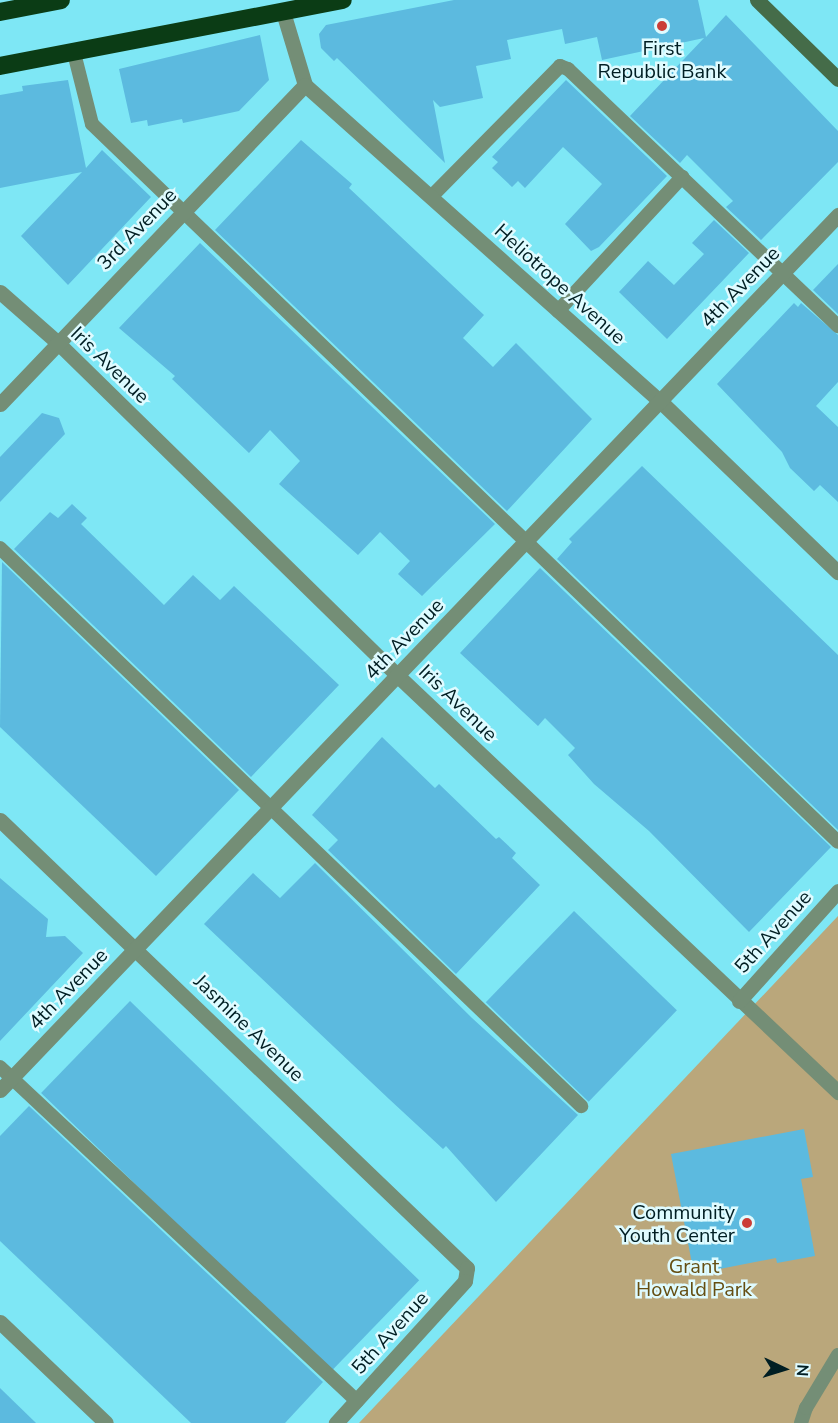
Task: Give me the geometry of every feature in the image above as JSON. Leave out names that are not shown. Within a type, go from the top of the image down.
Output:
[{"type":"highway","points":[[0,12],[61,0]]},
{"type":"highway","points":[[0,66],[342,0]]},
{"type":"street","points":[[757,0],[838,79]]},
{"type":"street","points":[[283,12],[305,85]]},
{"type":"street","name":"Heliotrope Avenue","points":[[305,85],[660,401],[838,572]]},
{"type":"street","name":"3rd Avenue","points":[[0,404],[305,85]]},
{"type":"street","name":"4th Avenue","points":[[0,1090],[399,676],[838,215]]},
{"type":"street","name":"Iris Avenue","points":[[0,292],[57,342],[399,676],[739,1001],[838,1092]]},
{"type":"street","name":"Jasmine Avenue","points":[[0,820],[467,1268]]},
{"type":"street","name":"5th Avenue","points":[[739,1001],[838,891]]},
{"type":"street","name":"5th Avenue","points":[[336,1423],[465,1281],[467,1268]]},
{"type":"street","points":[[0,1322],[106,1423]]},
{"type":"lane","points":[[74,52],[92,124],[524,543],[838,842]]},
{"type":"lane","points":[[431,197],[560,66],[783,272],[838,326]]},
{"type":"lane","points":[[558,311],[681,177]]},
{"type":"lane","points":[[0,548],[581,1106]]},
{"type":"lane","points":[[0,1067],[357,1401]]},
{"type":"lane","points":[[801,1423],[806,1408],[838,1355]]},
{"type":"green space","name":"Grant Howald Park","points":[[838,916],[838,1423],[359,1423]]},
{"type":"building","points":[[454,0],[698,0],[706,37],[726,15],[838,131],[838,162],[761,240],[726,207],[733,201],[687,155],[680,163],[630,116],[704,38],[602,60],[597,37],[565,44],[562,29],[507,40],[511,59],[476,66],[483,98],[440,107],[433,100],[445,163],[337,58],[334,61],[321,48],[319,34],[326,25]]},
{"type":"building","points":[[260,35],[269,80],[239,111],[183,123],[182,119],[148,126],[147,120],[131,123],[119,69]]},
{"type":"building","points":[[68,80],[86,168],[102,150],[151,197],[68,285],[21,236],[82,172],[0,188],[0,95],[23,91],[22,86]]},
{"type":"building","points":[[566,80],[667,176],[599,247],[591,251],[565,224],[602,184],[563,147],[525,188],[518,181],[512,187],[492,168],[498,162],[492,157]]},
{"type":"building","points":[[301,140],[352,184],[349,188],[484,315],[463,338],[493,367],[516,343],[592,419],[507,511],[215,230]]},
{"type":"building","points":[[714,220],[749,253],[667,339],[619,292],[648,261],[674,285],[704,254],[692,243]]},
{"type":"building","points":[[200,243],[495,524],[422,596],[398,574],[410,561],[380,532],[358,555],[279,484],[300,461],[270,430],[249,453],[172,379],[175,376],[119,328]]},
{"type":"building","points":[[838,264],[838,314],[813,290]]},
{"type":"building","points":[[794,303],[798,307],[801,303],[838,335],[838,382],[816,406],[838,427],[838,502],[820,485],[814,491],[790,468],[782,452],[717,384]]},
{"type":"building","points":[[42,413],[59,418],[65,434],[0,502],[0,457]]},
{"type":"building","points":[[642,466],[838,655],[838,830],[557,559],[572,542],[569,539]]},
{"type":"building","points":[[72,504],[87,518],[81,524],[164,605],[193,575],[220,600],[234,586],[339,685],[251,777],[14,549],[50,512],[58,518]]},
{"type":"building","points":[[2,562],[239,790],[156,876],[0,727]]},
{"type":"building","points":[[540,568],[831,847],[749,932],[649,831],[594,784],[568,755],[575,748],[545,718],[538,726],[460,653]]},
{"type":"building","points":[[382,737],[435,788],[439,784],[496,839],[499,837],[516,853],[512,858],[540,885],[456,974],[328,850],[338,840],[312,815]]},
{"type":"building","points":[[315,863],[472,1018],[578,1115],[496,1202],[446,1146],[443,1149],[204,924],[253,873],[280,898]]},
{"type":"building","points":[[0,878],[48,919],[46,937],[65,936],[83,953],[0,1041]]},
{"type":"building","points":[[574,911],[677,1010],[589,1102],[486,1002]]},
{"type":"building","points":[[130,1001],[419,1280],[330,1372],[41,1093]]},
{"type":"building","points":[[29,1106],[323,1382],[285,1423],[191,1423],[0,1241],[0,1136]]},
{"type":"building","name":"Community Youth Center","points":[[804,1129],[813,1177],[801,1179],[815,1256],[777,1263],[776,1258],[694,1274],[671,1154]]},
{"type":"building","points":[[0,1388],[36,1423],[0,1423]]},
{"type":"place","name":"First Republic Bank","points":[[662,26]]},
{"type":"place","name":"Community Youth Center","points":[[747,1223]]}]
